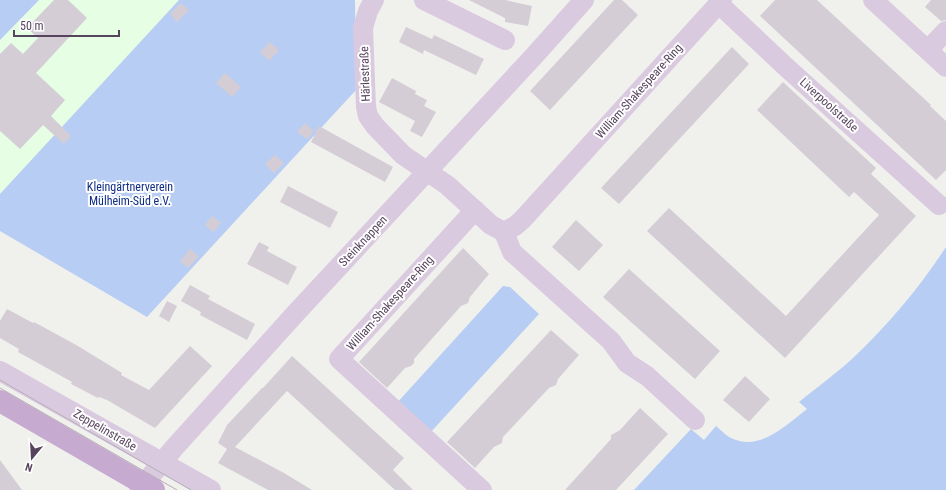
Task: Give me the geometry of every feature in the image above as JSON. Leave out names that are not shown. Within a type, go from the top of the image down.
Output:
[{"type":"main road","points":[[0,402],[145,488]]},
{"type":"street","name":"Härlestraße","points":[[374,0],[368,11],[364,28],[364,71],[368,116],[375,126],[403,155],[427,171]]},
{"type":"street","points":[[424,0],[505,40]]},
{"type":"street","name":"Steinknappen","points":[[145,488],[162,462],[295,314],[584,0]]},
{"type":"street","points":[[873,0],[946,67]]},
{"type":"street","name":"Liverpoolstraße","points":[[721,2],[786,67],[894,163],[939,206]]},
{"type":"street","name":"William-Shakespeare-Ring","points":[[504,232],[515,226],[527,215],[721,2]]},
{"type":"street","points":[[928,50],[946,31]]},
{"type":"street","points":[[427,171],[447,185],[491,225],[504,232],[512,252],[611,341],[627,363],[647,376],[695,420]]},
{"type":"street","name":"William-Shakespeare-Ring","points":[[475,210],[339,359],[482,490]]},
{"type":"street","name":"Zeppelinstraße","points":[[0,371],[211,490]]},
{"type":"shaded area","points":[[39,0],[179,0],[0,194],[0,40]]},
{"type":"green space","points":[[0,0],[39,0],[0,40]]},
{"type":"green space","name":"Kleingärtnerverein Mülheim-Süd e.V.","points":[[179,0],[355,0],[356,90],[147,317],[0,231],[0,194]]},
{"type":"green space","points":[[946,247],[946,490],[634,490],[691,429],[704,440],[716,426],[731,438],[752,442],[772,435],[807,409],[799,402],[847,363],[879,332],[915,291]]},
{"type":"green space","points":[[503,286],[510,287],[539,314],[429,434],[396,404]]},
{"type":"building","points":[[54,0],[68,0],[87,18],[36,73],[65,100],[51,116],[71,136],[64,144],[43,125],[20,149],[0,131],[0,54],[11,43],[23,54],[38,38],[27,28]]},
{"type":"building","points":[[469,0],[505,0],[532,6],[528,26],[505,22],[505,18]]},
{"type":"building","points":[[614,0],[622,0],[638,15],[550,110],[530,91]]},
{"type":"building","points":[[775,0],[817,0],[931,105],[930,106],[946,121],[946,170],[936,180],[760,16]]},
{"type":"building","points":[[931,0],[946,0],[946,20],[941,21],[925,7]]},
{"type":"building","points":[[181,3],[189,10],[177,22],[170,14]]},
{"type":"building","points":[[406,27],[432,39],[434,35],[484,59],[476,75],[424,50],[423,54],[399,42]]},
{"type":"building","points":[[270,42],[279,50],[269,61],[260,52]]},
{"type":"building","points":[[732,47],[749,64],[619,204],[601,188]]},
{"type":"building","points":[[225,73],[241,87],[232,97],[216,83]]},
{"type":"building","points":[[392,78],[416,91],[415,94],[427,100],[424,106],[436,112],[422,137],[410,131],[415,121],[379,102]]},
{"type":"building","points":[[783,82],[876,168],[871,174],[916,216],[785,358],[647,231],[669,208],[786,316],[879,215],[854,192],[849,197],[757,110]]},
{"type":"building","points":[[305,123],[314,131],[307,139],[297,132]]},
{"type":"building","points":[[319,126],[393,167],[385,182],[311,142]]},
{"type":"building","points":[[275,155],[284,163],[274,173],[265,164]]},
{"type":"building","points":[[288,186],[338,212],[330,228],[280,202]]},
{"type":"building","points":[[212,216],[221,223],[213,232],[205,225]]},
{"type":"building","points":[[576,220],[603,245],[579,271],[552,247]]},
{"type":"building","points":[[259,242],[269,247],[267,251],[297,267],[288,285],[247,264]]},
{"type":"building","points":[[463,248],[489,274],[470,297],[468,303],[461,306],[414,359],[414,363],[405,368],[387,388],[359,362]]},
{"type":"building","points":[[190,249],[199,256],[188,268],[180,261]]},
{"type":"building","points":[[629,269],[720,351],[695,379],[603,297]]},
{"type":"building","points":[[190,285],[210,296],[208,299],[255,324],[247,340],[200,315],[201,312],[181,301]]},
{"type":"building","points":[[167,301],[177,306],[169,322],[159,316]]},
{"type":"building","points":[[7,309],[78,346],[122,373],[121,375],[149,390],[190,346],[212,366],[155,428],[107,400],[98,398],[71,384],[72,382],[18,352],[19,349],[0,338],[0,321]]},
{"type":"building","points":[[551,330],[579,355],[558,379],[556,385],[549,388],[503,437],[502,443],[494,447],[475,468],[447,442]]},
{"type":"building","points":[[292,356],[404,458],[393,470],[413,490],[395,490],[287,391],[235,447],[312,490],[268,490],[218,463],[227,449],[218,443],[227,425]]},
{"type":"building","points":[[745,376],[770,399],[749,422],[723,400]]},
{"type":"building","points":[[640,408],[668,434],[616,490],[565,490],[611,439],[611,435],[620,430]]},
{"type":"building","points":[[0,460],[22,490],[0,490]]},
{"type":"tram line","points":[[0,380],[191,490]]},
{"type":"tram line","points":[[0,388],[177,490]]}]
